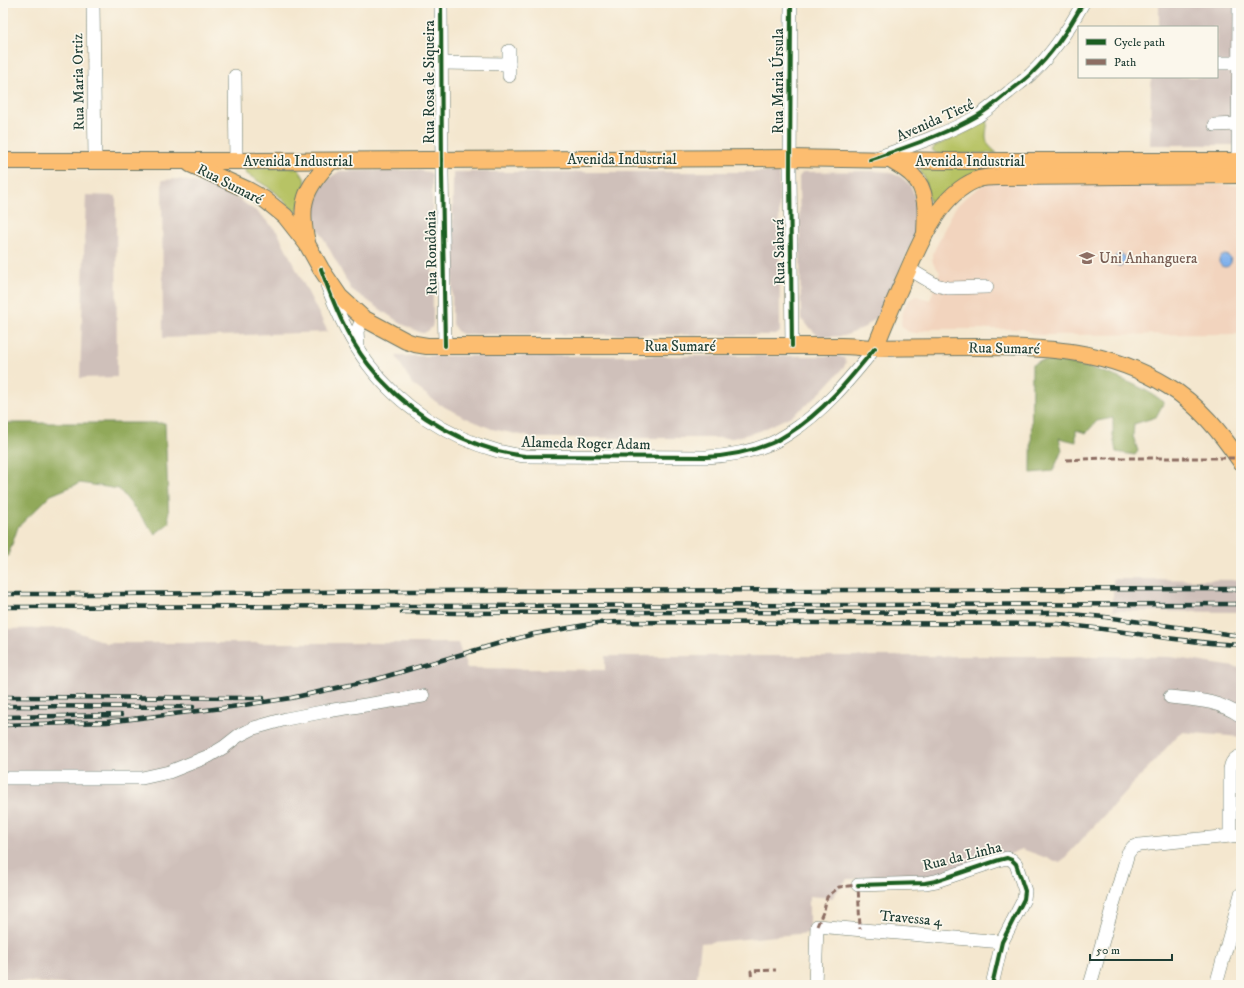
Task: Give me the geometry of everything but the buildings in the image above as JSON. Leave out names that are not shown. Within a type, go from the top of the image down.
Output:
[{"type":"main road","name":"Avenida Industrial","points":[[3,161],[331,161],[790,158],[1240,165]]},
{"type":"main road","name":"Alameda Roger Adam","points":[[890,160],[914,176],[920,183],[926,216],[925,234]]},
{"type":"main road","name":"Rua Sumaré","points":[[183,161],[248,190],[264,200],[284,216],[307,244],[320,269],[340,297],[363,318],[410,342],[421,345],[444,346],[841,346],[875,348],[1026,347],[1062,350],[1096,356],[1119,363],[1140,371],[1179,393],[1213,426],[1241,462]]},
{"type":"main road","name":"Rua Sumaré","points":[[307,244],[303,225],[303,207],[313,182],[331,161]]},
{"type":"main road","name":"Avenida Industrial","points":[[1000,177],[1240,165]]},
{"type":"main road","name":"Alameda Roger Adam","points":[[875,348],[885,322],[925,234],[936,216],[947,202],[957,193],[976,180],[1000,177]]},
{"type":"main road","points":[[841,346],[859,340],[870,334],[885,322],[890,338],[905,347]]},
{"type":"street","name":"Rua Maria Ortiz","points":[[93,3],[95,161]]},
{"type":"street","name":"Rua Rosa de Siqueira","points":[[441,3],[442,160]]},
{"type":"street","name":"Rua Maria Úrsula","points":[[790,158],[791,3]]},
{"type":"street","name":"Avenida Tietê","points":[[870,160],[940,134],[978,115],[998,102],[1031,74],[1045,59],[1066,31],[1083,3]]},
{"type":"street","points":[[1239,3],[1238,124],[1240,165]]},
{"type":"street","points":[[441,63],[509,64]]},
{"type":"street","points":[[1218,63],[1239,63]]},
{"type":"street","points":[[235,76],[236,161]]},
{"type":"street","points":[[1214,125],[1238,124]]},
{"type":"street","name":"Rua Sabará","points":[[790,158],[792,346]]},
{"type":"street","name":"Rua Rondônia","points":[[442,160],[444,346]]},
{"type":"street","name":"Alameda Roger Adam","points":[[320,269],[339,314],[358,349],[378,376],[405,403],[430,421],[455,435],[498,451],[525,456],[706,457],[727,456],[749,451],[773,443],[800,426],[830,400],[850,379],[875,348]]},
{"type":"street","points":[[909,269],[936,285],[948,288],[987,287]]},
{"type":"street","points":[[358,349],[356,337],[363,318]]},
{"type":"street","points":[[3,778],[142,778],[169,772],[203,759],[224,747],[238,736],[254,728],[286,719],[327,711],[423,696]]},
{"type":"street","points":[[1170,697],[1203,700],[1219,704],[1241,716]]},
{"type":"street","points":[[1090,985],[1128,853],[1133,847],[1139,845],[1236,836],[1230,769],[1233,760],[1241,756]]},
{"type":"street","name":"Rua da Linha","points":[[858,885],[925,883],[936,881],[999,860],[1007,858],[1012,860],[1016,864],[1025,891],[1024,899],[1002,942],[992,985]]},
{"type":"street","points":[[1216,985],[1241,894]]},
{"type":"street","name":"Travessa 4","points":[[815,985],[817,926],[1002,942]]},
{"type":"shaded area","points":[[1159,3],[1241,3],[1241,145],[1150,145],[1151,78],[1218,78],[1218,26],[1159,26]]},
{"type":"shaded area","points":[[416,170],[429,172],[432,174],[433,322],[432,327],[424,333],[400,323],[351,289],[318,228],[314,209],[319,191],[332,176],[340,171]]},
{"type":"shaded area","points":[[453,172],[775,172],[779,175],[780,332],[776,335],[461,334],[452,324]]},
{"type":"shaded area","points":[[803,172],[889,172],[901,177],[909,184],[913,191],[917,205],[915,233],[881,312],[877,317],[865,327],[844,336],[819,337],[801,319],[799,177]]},
{"type":"shaded area","points":[[178,179],[199,183],[221,190],[240,200],[256,211],[270,224],[278,233],[328,332],[163,338],[162,180]]},
{"type":"shaded area","name":"Uni Anhanguera","points":[[1171,180],[1177,184],[1183,185],[1241,185],[1241,334],[1036,335],[1023,329],[929,329],[917,333],[909,332],[902,327],[901,322],[904,307],[909,300],[916,296],[930,300],[940,272],[933,263],[932,255],[951,215],[955,208],[967,196],[983,185],[990,182]]},
{"type":"shaded area","points":[[86,195],[116,196],[117,377],[80,378]]},
{"type":"shaded area","points":[[396,356],[839,356],[844,358],[846,362],[844,367],[822,391],[793,415],[760,431],[733,438],[535,438],[492,429],[439,404],[412,384]]},
{"type":"shaded area","points":[[1113,579],[1241,580],[1241,612],[1113,611]]},
{"type":"shaded area","points":[[67,628],[107,643],[458,643],[467,668],[605,670],[605,656],[1170,657],[1241,668],[1241,737],[1181,732],[1060,863],[1022,849],[945,881],[847,879],[832,898],[809,896],[809,933],[701,943],[696,985],[71,985],[3,980],[3,629]]},
{"type":"green space","points":[[988,120],[986,139],[992,149],[997,153],[937,154],[932,150],[935,146],[969,131]]},
{"type":"green space","points":[[999,165],[1000,170],[932,211],[924,177],[920,171],[921,167]]},
{"type":"green space","points":[[246,168],[296,168],[299,170],[306,181],[297,212],[295,212],[274,191],[247,174],[245,171]]},
{"type":"green space","points":[[1041,361],[1063,362],[1088,367],[1129,382],[1164,402],[1156,417],[1134,424],[1133,436],[1138,451],[1135,455],[1116,452],[1113,435],[1113,418],[1097,421],[1086,433],[1076,430],[1076,442],[1059,438],[1062,450],[1053,471],[1031,473],[1032,364]]},
{"type":"green space","points":[[3,423],[165,423],[169,523],[155,534],[119,489],[80,483],[51,495],[18,527],[8,556],[3,559]]},
{"type":"water","points":[[1118,254],[1122,254],[1126,260],[1122,266],[1118,266],[1114,262],[1114,258]]},
{"type":"water","points":[[1223,255],[1227,255],[1231,261],[1227,267],[1223,267],[1219,263],[1219,259]]},
{"type":"railway","points":[[3,594],[404,591],[1241,589]]},
{"type":"railway","points":[[3,607],[1241,604]]},
{"type":"railway","points":[[402,612],[1057,613],[1105,617],[1241,636]]},
{"type":"railway","points":[[3,725],[107,722],[291,698],[377,679],[534,634],[597,623],[1058,624],[1195,642],[1241,645]]},
{"type":"railway","points":[[3,697],[263,698]]},
{"type":"railway","points":[[3,706],[193,707]]},
{"type":"railway","points":[[3,717],[121,715]]},
{"type":"marked path","points":[[1066,460],[1104,458],[1241,458]]},
{"type":"marked path","points":[[817,926],[824,910],[827,897],[839,887],[858,885],[860,929]]},
{"type":"marked path","points":[[752,985],[751,971],[776,970]]},
{"type":"cycle path","points":[[441,3],[445,346]]},
{"type":"cycle path","points":[[791,3],[790,173],[792,346]]},
{"type":"cycle path","points":[[870,160],[951,129],[977,116],[990,107],[1028,77],[1039,66],[1066,32],[1083,3]]},
{"type":"cycle path","points":[[321,269],[335,306],[353,342],[368,364],[395,393],[426,418],[461,437],[498,451],[522,456],[706,457],[731,455],[756,449],[780,439],[813,416],[835,395],[875,348]]},
{"type":"cycle path","points":[[858,885],[925,883],[936,881],[999,860],[1007,858],[1012,860],[1016,864],[1025,891],[1024,899],[1002,942],[992,985]]},
{"type":"place","name":"Uni Anhanguera","points":[[1087,258]]}]
